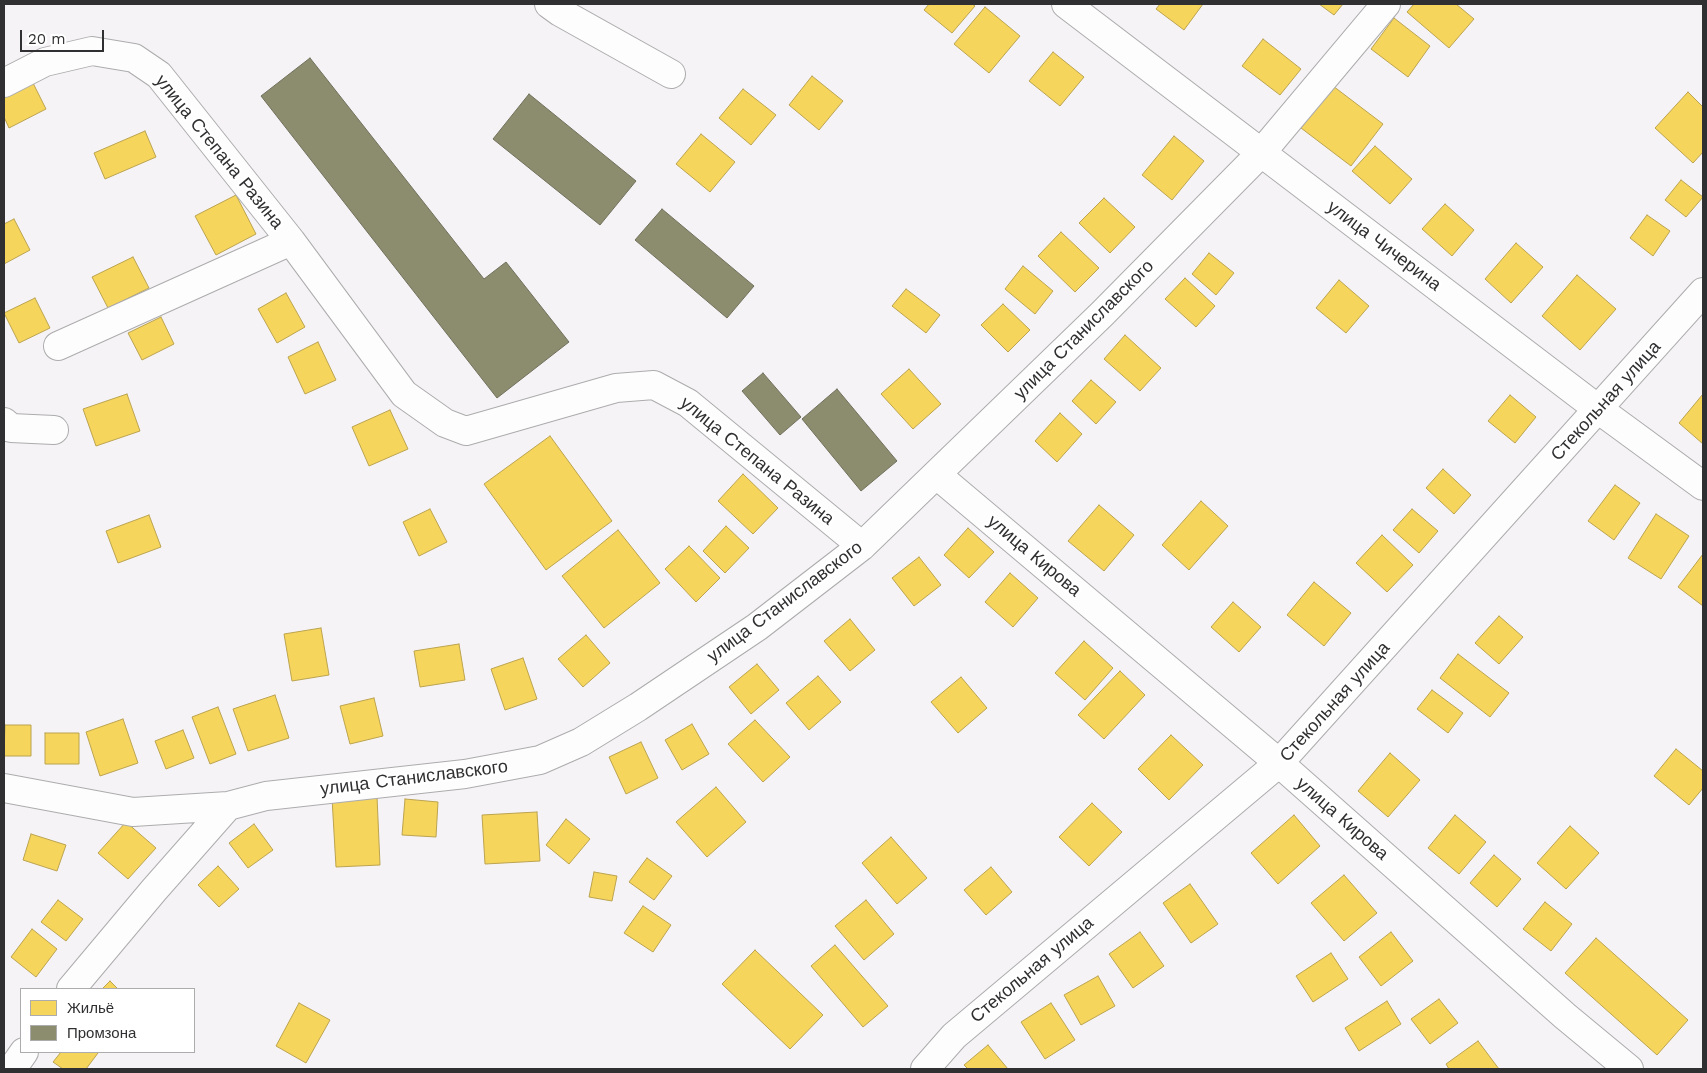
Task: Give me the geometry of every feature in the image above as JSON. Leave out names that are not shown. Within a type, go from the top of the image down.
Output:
[{"type":"street","points":[[549,4],[671,74]]},
{"type":"street","name":"улица Чичерина","points":[[1066,4],[1598,409],[1703,486]]},
{"type":"street","name":"улица Станиславского","points":[[4,788],[133,812],[228,806],[266,796],[464,774],[540,760],[581,742],[646,702],[757,627],[862,546],[1102,314],[1261,153],[1386,4]]},
{"type":"street","name":"улица Степана Разина","points":[[4,83],[45,62],[92,51],[134,58],[159,75],[291,240],[404,394],[445,423],[466,430],[616,388],[654,385],[688,403],[862,546]]},
{"type":"street","name":"улица Степана Разина","points":[[58,346],[291,240]]},
{"type":"street","name":"Стекольная улица","points":[[926,1069],[954,1036],[979,1014],[1280,763],[1703,292]]},
{"type":"street","points":[[4,422],[12,428],[54,430]]},
{"type":"street","name":"улица Кирова","points":[[937,475],[1280,763],[1565,1016],[1629,1069]]},
{"type":"street","points":[[72,988],[228,806]]},
{"type":"street","points":[[12,1069],[23,1053]]},
{"type":"building: Жильё","points":[[929,4],[972,4],[975,6],[952,33],[924,10]]},
{"type":"building: Жильё","points":[[1160,4],[1203,4],[1184,30],[1156,9]]},
{"type":"building: Жильё","points":[[1319,4],[1343,4],[1334,15]]},
{"type":"building: Жильё","points":[[1414,4],[1456,4],[1474,19],[1449,48],[1407,12]]},
{"type":"building: Жильё","points":[[985,7],[1020,36],[989,73],[954,44]]},
{"type":"building: Жильё","points":[[1394,18],[1430,46],[1408,77],[1371,49]]},
{"type":"building: Жильё","points":[[1263,39],[1301,69],[1280,95],[1242,66]]},
{"type":"building: Жильё","points":[[1053,52],[1084,77],[1060,106],[1029,81]]},
{"type":"building: Жильё","points":[[812,76],[843,101],[819,130],[789,105]]},
{"type":"building: Жильё","points":[[32,81],[46,109],[9,128],[4,117],[4,96]]},
{"type":"building: Жильё","points":[[1333,86],[1383,124],[1351,166],[1301,128]]},
{"type":"building: Жильё","points":[[743,89],[776,115],[751,145],[719,118]]},
{"type":"building: Жильё","points":[[1688,92],[1703,107],[1703,152],[1693,163],[1655,128]]},
{"type":"building: Жильё","points":[[145,131],[156,157],[105,179],[94,153]]},
{"type":"building: Жильё","points":[[701,134],[735,162],[710,192],[676,164]]},
{"type":"building: Жильё","points":[[1174,136],[1204,161],[1172,200],[1142,175]]},
{"type":"building: Жильё","points":[[1375,146],[1412,179],[1390,204],[1352,171]]},
{"type":"building: Жильё","points":[[1681,180],[1703,197],[1686,217],[1665,200]]},
{"type":"building: Жильё","points":[[236,195],[256,234],[216,255],[195,216]]},
{"type":"building: Жильё","points":[[1104,198],[1135,227],[1110,253],[1079,223]]},
{"type":"building: Жильё","points":[[1445,204],[1474,230],[1452,256],[1422,229]]},
{"type":"building: Жильё","points":[[1647,215],[1670,231],[1653,256],[1630,238]]},
{"type":"building: Жильё","points":[[14,219],[30,250],[4,264],[4,224]]},
{"type":"building: Жильё","points":[[1061,232],[1099,268],[1075,292],[1038,256]]},
{"type":"building: Жильё","points":[[1516,243],[1543,267],[1511,303],[1485,279]]},
{"type":"building: Жильё","points":[[1209,253],[1234,273],[1216,295],[1192,274]]},
{"type":"building: Жильё","points":[[133,257],[149,288],[108,308],[92,277]]},
{"type":"building: Жильё","points":[[1023,266],[1053,291],[1035,314],[1005,289]]},
{"type":"building: Жильё","points":[[1577,275],[1616,309],[1580,350],[1542,316]]},
{"type":"building: Жильё","points":[[1185,278],[1215,306],[1196,327],[1165,299]]},
{"type":"building: Жильё","points":[[1339,280],[1369,306],[1346,333],[1316,308]]},
{"type":"building: Жильё","points":[[906,289],[940,315],[926,333],[892,306]]},
{"type":"building: Жильё","points":[[286,293],[305,327],[277,343],[258,309]]},
{"type":"building: Жильё","points":[[35,298],[50,328],[19,343],[4,313]]},
{"type":"building: Жильё","points":[[1003,304],[1030,330],[1008,352],[981,325]]},
{"type":"building: Жильё","points":[[161,317],[174,344],[142,360],[128,333]]},
{"type":"building: Жильё","points":[[1125,335],[1161,368],[1140,391],[1104,359]]},
{"type":"building: Жильё","points":[[318,342],[336,380],[305,394],[288,357]]},
{"type":"building: Жильё","points":[[909,369],[941,404],[913,429],[881,394]]},
{"type":"building: Жильё","points":[[1091,380],[1116,402],[1096,424],[1072,401]]},
{"type":"building: Жильё","points":[[127,394],[140,431],[96,446],[83,409]]},
{"type":"building: Жильё","points":[[1703,394],[1703,444],[1679,423]]},
{"type":"building: Жильё","points":[[1510,395],[1536,417],[1515,443],[1488,421]]},
{"type":"building: Жильё","points":[[390,410],[408,449],[369,466],[352,427]]},
{"type":"building: Жильё","points":[[1060,413],[1082,434],[1057,462],[1035,441]]},
{"type":"building: Жильё","points":[[550,436],[612,521],[546,570],[484,484]]},
{"type":"building: Жильё","points":[[1443,469],[1471,495],[1454,514],[1426,488]]},
{"type":"building: Жильё","points":[[743,474],[778,508],[753,534],[718,501]]},
{"type":"building: Жильё","points":[[1615,485],[1640,503],[1614,540],[1588,521]]},
{"type":"building: Жильё","points":[[1201,501],[1228,526],[1189,570],[1162,545]]},
{"type":"building: Жильё","points":[[1099,505],[1134,535],[1104,571],[1068,541]]},
{"type":"building: Жильё","points":[[430,509],[447,542],[419,556],[403,522]]},
{"type":"building: Жильё","points":[[1412,509],[1438,531],[1419,553],[1393,530]]},
{"type":"building: Жильё","points":[[1656,514],[1689,536],[1661,579],[1628,558]]},
{"type":"building: Жильё","points":[[149,515],[161,547],[118,563],[106,531]]},
{"type":"building: Жильё","points":[[726,526],[749,548],[725,573],[703,551]]},
{"type":"building: Жильё","points":[[968,528],[994,552],[969,578],[944,555]]},
{"type":"building: Жильё","points":[[618,530],[660,583],[604,628],[562,576]]},
{"type":"building: Жильё","points":[[1382,535],[1413,565],[1387,592],[1356,563]]},
{"type":"building: Жильё","points":[[689,546],[720,578],[696,602],[665,569]]},
{"type":"building: Жильё","points":[[1703,554],[1703,606],[1678,587]]},
{"type":"building: Жильё","points":[[919,557],[941,585],[914,606],[892,578]]},
{"type":"building: Жильё","points":[[1010,573],[1038,598],[1013,627],[985,602]]},
{"type":"building: Жильё","points":[[1314,582],[1351,613],[1324,646],[1287,615]]},
{"type":"building: Жильё","points":[[1233,602],[1261,627],[1239,652],[1211,627]]},
{"type":"building: Жильё","points":[[1499,616],[1523,637],[1499,664],[1475,643]]},
{"type":"building: Жильё","points":[[850,619],[875,650],[850,671],[824,641]]},
{"type":"building: Жильё","points":[[321,628],[329,675],[292,681],[284,634]]},
{"type":"building: Жильё","points":[[586,635],[610,663],[583,687],[558,659]]},
{"type":"building: Жильё","points":[[1084,641],[1113,668],[1085,700],[1055,673]]},
{"type":"building: Жильё","points":[[459,644],[465,680],[420,687],[414,651]]},
{"type":"building: Жильё","points":[[1458,654],[1509,693],[1490,717],[1440,678]]},
{"type":"building: Жильё","points":[[523,658],[537,699],[505,710],[491,669]]},
{"type":"building: Жильё","points":[[757,664],[779,690],[751,714],[729,687]]},
{"type":"building: Жильё","points":[[1120,671],[1145,695],[1104,739],[1078,715]]},
{"type":"building: Жильё","points":[[818,676],[841,702],[809,730],[786,703]]},
{"type":"building: Жильё","points":[[961,677],[987,708],[958,733],[931,702]]},
{"type":"building: Жильё","points":[[1432,690],[1463,713],[1448,733],[1417,709]]},
{"type":"building: Жильё","points":[[275,695],[289,738],[248,751],[233,709]]},
{"type":"building: Жильё","points":[[374,698],[383,736],[350,744],[340,706]]},
{"type":"building: Жильё","points":[[218,707],[236,754],[210,764],[192,717]]},
{"type":"building: Жильё","points":[[123,719],[138,763],[100,776],[86,732]]},
{"type":"building: Жильё","points":[[755,720],[790,757],[763,782],[728,744]]},
{"type":"building: Жильё","points":[[692,724],[709,754],[682,770],[665,740]]},
{"type":"building: Жильё","points":[[5,725],[31,725],[31,756],[4,756]]},
{"type":"building: Жильё","points":[[183,730],[194,758],[166,769],[155,741]]},
{"type":"building: Жильё","points":[[45,733],[79,733],[79,764],[45,764]]},
{"type":"building: Жильё","points":[[1171,735],[1203,765],[1169,800],[1138,769]]},
{"type":"building: Жильё","points":[[641,742],[658,778],[626,794],[609,757]]},
{"type":"building: Жильё","points":[[1676,749],[1703,771],[1703,788],[1689,805],[1654,776]]},
{"type":"building: Жильё","points":[[1390,753],[1420,780],[1388,817],[1358,791]]},
{"type":"building: Жильё","points":[[716,787],[746,822],[707,857],[676,822]]},
{"type":"building: Жильё","points":[[377,796],[380,865],[336,867],[332,798]]},
{"type":"building: Жильё","points":[[405,799],[438,802],[436,837],[402,835]]},
{"type":"building: Жильё","points":[[1092,803],[1122,832],[1089,866],[1059,837]]},
{"type":"building: Жильё","points":[[537,812],[540,861],[485,864],[482,815]]},
{"type":"building: Жильё","points":[[1294,815],[1320,846],[1278,884],[1251,853]]},
{"type":"building: Жильё","points":[[1455,815],[1486,842],[1459,874],[1428,848]]},
{"type":"building: Жильё","points":[[566,819],[590,839],[569,864],[546,845]]},
{"type":"building: Жильё","points":[[126,822],[156,848],[128,879],[98,853]]},
{"type":"building: Жильё","points":[[254,824],[273,850],[248,868],[229,843]]},
{"type":"building: Жильё","points":[[1570,826],[1599,853],[1566,889],[1537,863]]},
{"type":"building: Жильё","points":[[31,834],[66,845],[57,871],[23,860]]},
{"type":"building: Жильё","points":[[891,837],[927,878],[897,904],[862,863]]},
{"type":"building: Жильё","points":[[1494,855],[1521,879],[1497,907],[1470,883]]},
{"type":"building: Жильё","points":[[647,858],[672,876],[654,900],[629,882]]},
{"type":"building: Жильё","points":[[218,866],[239,889],[219,907],[198,885]]},
{"type":"building: Жильё","points":[[991,867],[1012,892],[986,915],[964,890]]},
{"type":"building: Жильё","points":[[594,872],[617,876],[612,901],[589,897]]},
{"type":"building: Жильё","points":[[1344,875],[1377,913],[1344,941],[1311,903]]},
{"type":"building: Жильё","points":[[1190,884],[1218,924],[1191,943],[1163,903]]},
{"type":"building: Жильё","points":[[58,900],[83,919],[66,941],[41,922]]},
{"type":"building: Жильё","points":[[866,900],[894,934],[864,960],[835,926]]},
{"type":"building: Жильё","points":[[1545,902],[1572,924],[1551,951],[1523,929]]},
{"type":"building: Жильё","points":[[643,906],[671,925],[653,952],[624,933]]},
{"type":"building: Жильё","points":[[32,929],[57,949],[36,977],[11,957]]},
{"type":"building: Жильё","points":[[1140,932],[1164,966],[1133,988],[1109,954]]},
{"type":"building: Жильё","points":[[1391,932],[1413,961],[1381,986],[1359,957]]},
{"type":"building: Жильё","points":[[1596,938],[1688,1020],[1657,1055],[1565,973]]},
{"type":"building: Жильё","points":[[835,945],[888,1006],[863,1027],[811,966]]},
{"type":"building: Жильё","points":[[755,950],[823,1015],[790,1049],[722,984]]},
{"type":"building: Жильё","points":[[1331,953],[1348,979],[1313,1002],[1296,976]]},
{"type":"building: Жильё","points":[[1098,976],[1115,1006],[1081,1025],[1064,995]]},
{"type":"building: Жильё","points":[[110,981],[117,988],[103,988]]},
{"type":"building: Жильё","points":[[1439,999],[1458,1023],[1430,1044],[1411,1019]]},
{"type":"building: Жильё","points":[[1387,1001],[1401,1024],[1359,1051],[1345,1028]]},
{"type":"building: Жильё","points":[[299,1003],[330,1020],[306,1063],[276,1046]]},
{"type":"building: Жильё","points":[[1051,1003],[1075,1040],[1045,1059],[1021,1022]]},
{"type":"building: Жильё","points":[[1478,1041],[1499,1069],[1449,1069],[1446,1064]]},
{"type":"building: Жильё","points":[[988,1045],[1008,1069],[968,1069],[964,1065]]},
{"type":"building: Жильё","points":[[60,1053],[98,1053],[86,1069],[63,1069],[53,1062]]},
{"type":"building: Промзона","points":[[310,58],[484,279],[506,262],[569,342],[497,398],[261,96]]},
{"type":"building: Промзона","points":[[529,94],[636,181],[600,225],[493,139]]},
{"type":"building: Промзона","points":[[662,209],[754,286],[727,318],[635,240]]},
{"type":"building: Промзона","points":[[763,373],[801,417],[780,435],[742,391]]},
{"type":"building: Промзона","points":[[837,389],[897,461],[861,491],[802,419]]}]
